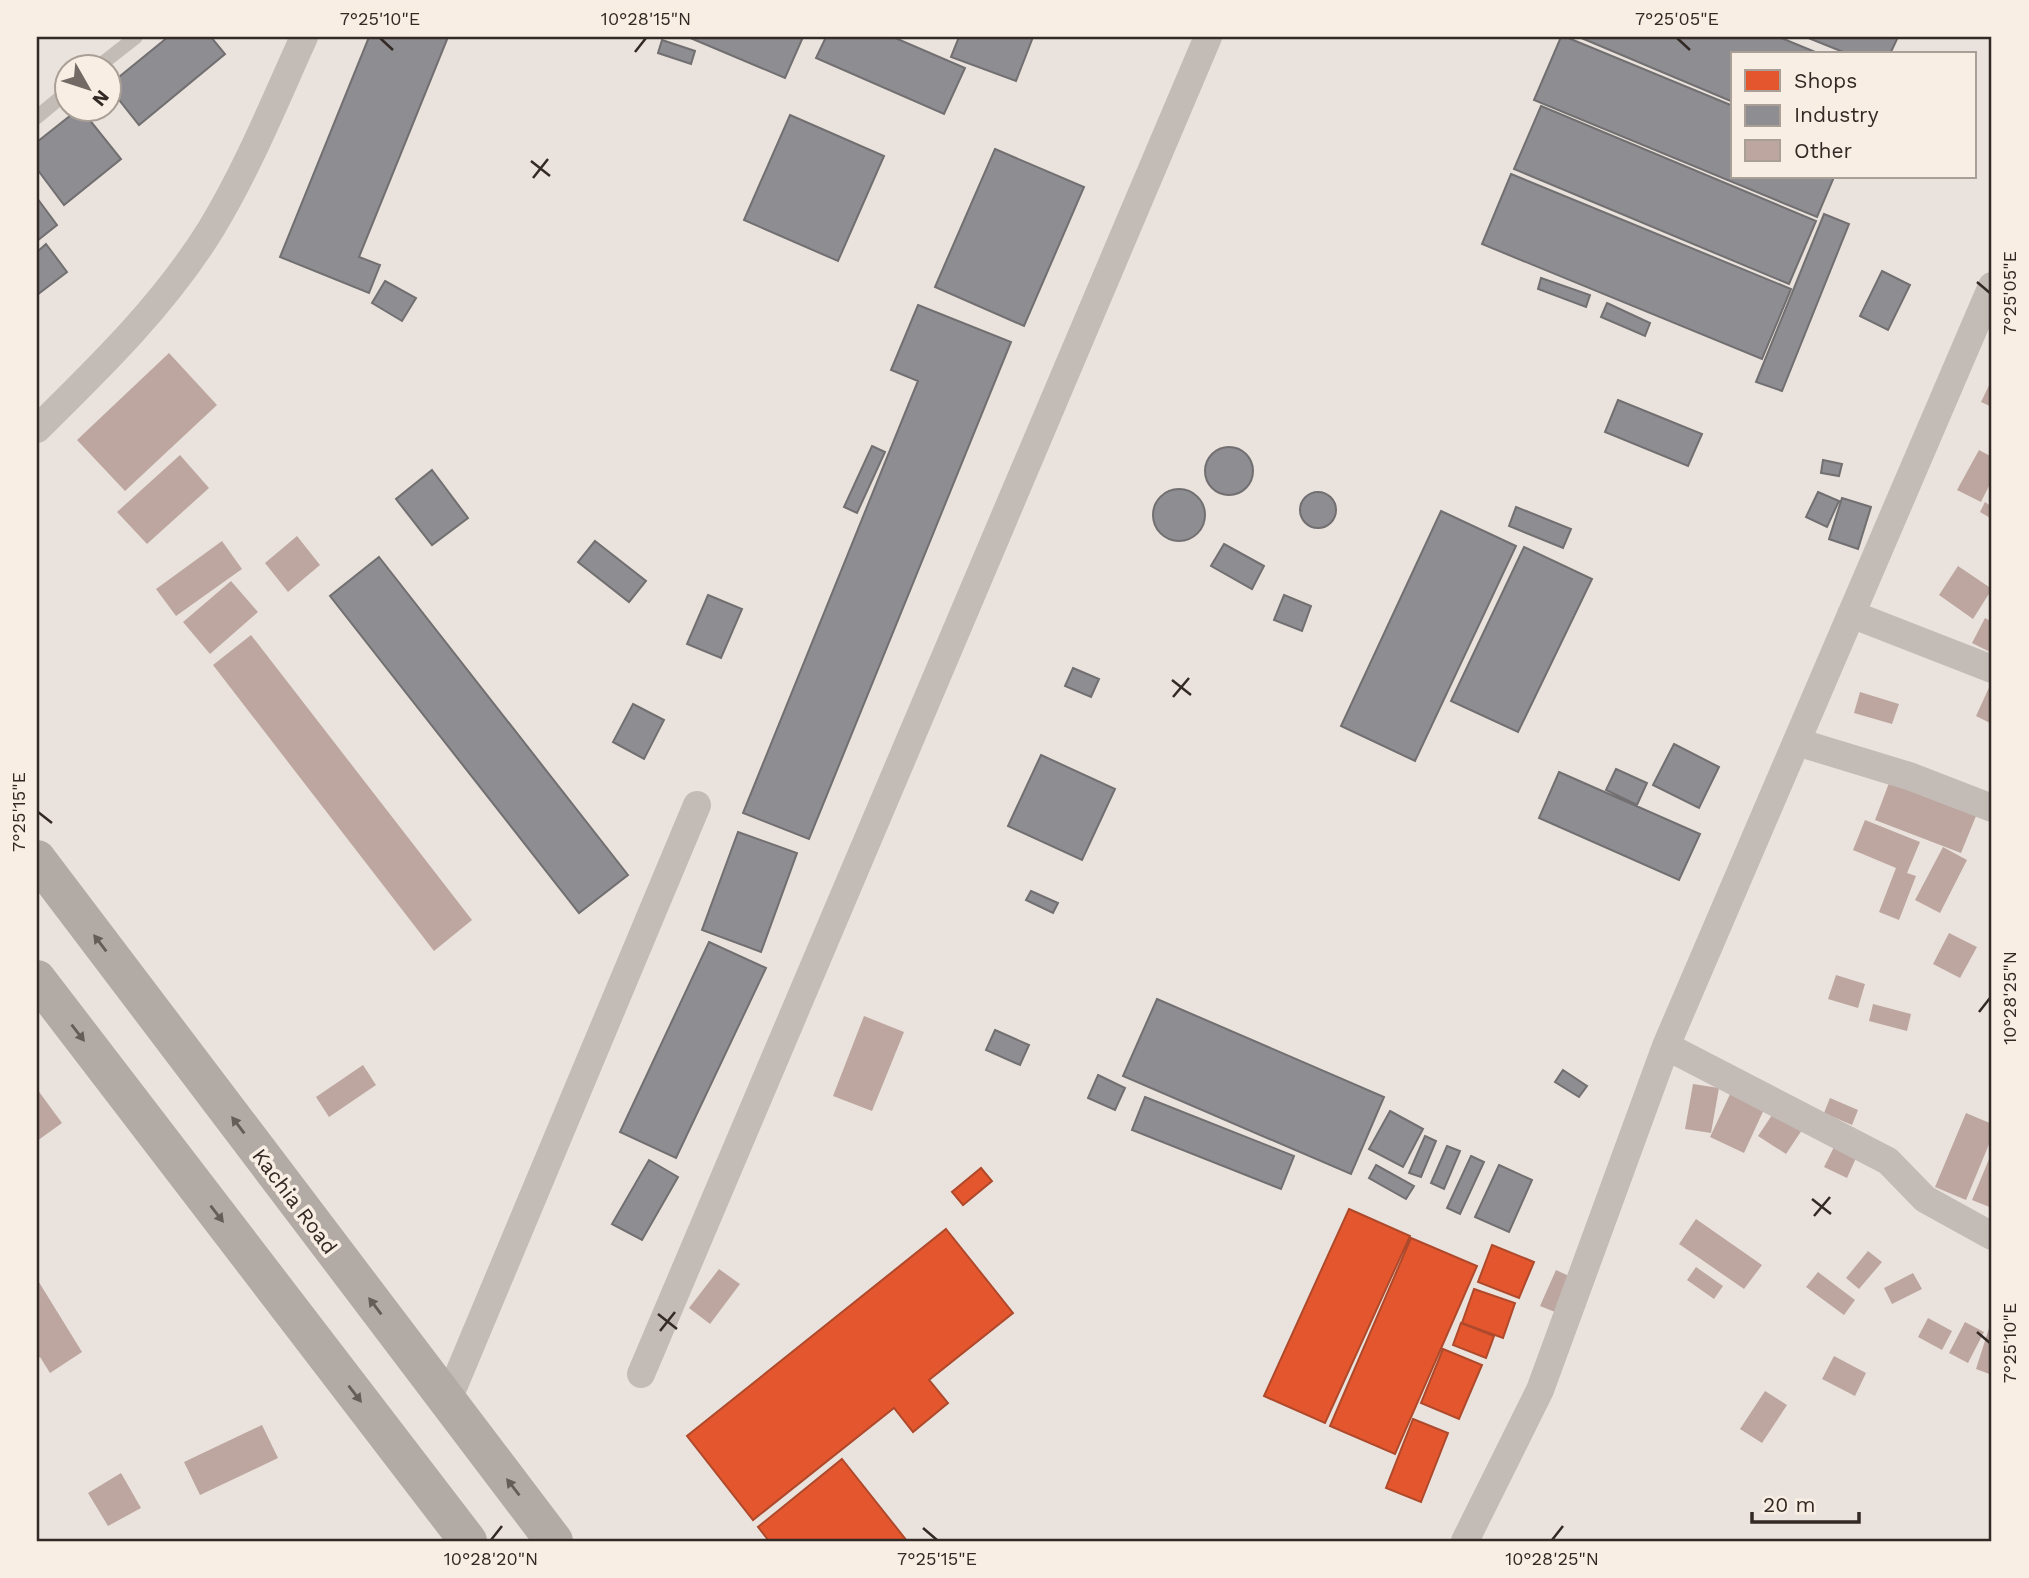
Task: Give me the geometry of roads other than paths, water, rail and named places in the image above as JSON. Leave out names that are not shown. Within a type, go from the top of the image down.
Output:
[{"type":"main road","name":"Kachia Road","points":[[37,859],[554,1541]]},
{"type":"main road","points":[[37,979],[468,1541]]},
{"type":"street","points":[[37,429],[101,367],[160,301],[211,229],[243,172],[304,37]]},
{"type":"street","points":[[641,1374],[1208,37]]},
{"type":"street","points":[[1465,1541],[1540,1390],[1666,1046],[1992,286]]},
{"type":"street","points":[[1851,614],[1992,669]]},
{"type":"street","points":[[1797,742],[1912,778],[1992,808]]},
{"type":"street","points":[[447,1402],[697,805]]},
{"type":"street","points":[[1666,1046],[1888,1161],[1925,1199],[1992,1236]]},
{"type":"lane","points":[[117,52],[136,37]]},
{"type":"lane","points":[[37,117],[52,105]]}]
